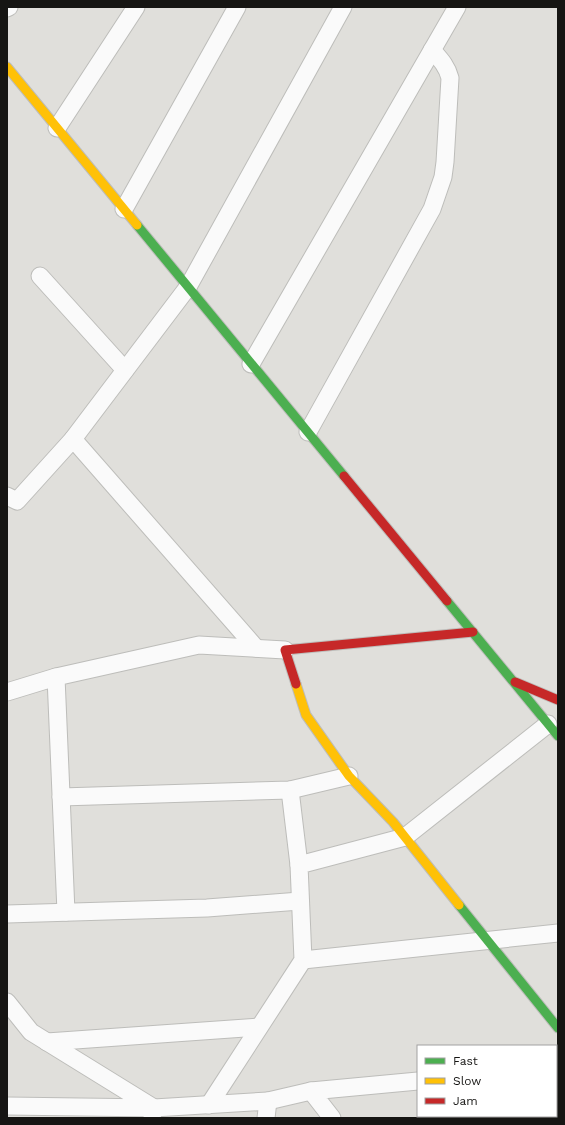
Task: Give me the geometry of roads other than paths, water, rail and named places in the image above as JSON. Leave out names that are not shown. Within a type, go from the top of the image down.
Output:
[{"type":"main road","points":[[7,67],[553,730]]},
{"type":"main road","points":[[473,632],[285,650],[306,715],[348,776],[393,822],[558,1028]]},
{"type":"main road","points":[[513,682],[558,700]]},
{"type":"street","points":[[57,128],[136,7]]},
{"type":"street","points":[[124,209],[237,7]]},
{"type":"street","points":[[7,496],[17,501],[73,439],[188,287],[342,7]]},
{"type":"street","points":[[251,364],[456,7]]},
{"type":"street","points":[[308,432],[432,209],[437,196],[445,162],[450,78],[444,64],[432,50]]},
{"type":"street","points":[[40,276],[125,370]]},
{"type":"street","points":[[73,439],[256,648]]},
{"type":"street","points":[[7,692],[56,678],[199,645],[285,650]]},
{"type":"street","points":[[56,678],[66,912]]},
{"type":"street","points":[[299,865],[405,837],[553,730]]},
{"type":"street","points":[[61,797],[290,790],[348,776]]},
{"type":"street","points":[[209,1104],[303,960],[299,865],[290,790]]},
{"type":"street","points":[[7,914],[207,908],[300,901]]},
{"type":"street","points":[[303,960],[558,933]]},
{"type":"street","points":[[7,1002],[31,1032],[153,1113]]},
{"type":"street","points":[[47,1042],[259,1027]]},
{"type":"street","points":[[7,1106],[153,1113],[209,1104],[268,1101],[312,1091],[417,1081]]},
{"type":"street","points":[[312,1091],[332,1118]]},
{"type":"street","points":[[266,1118],[268,1101]]}]
